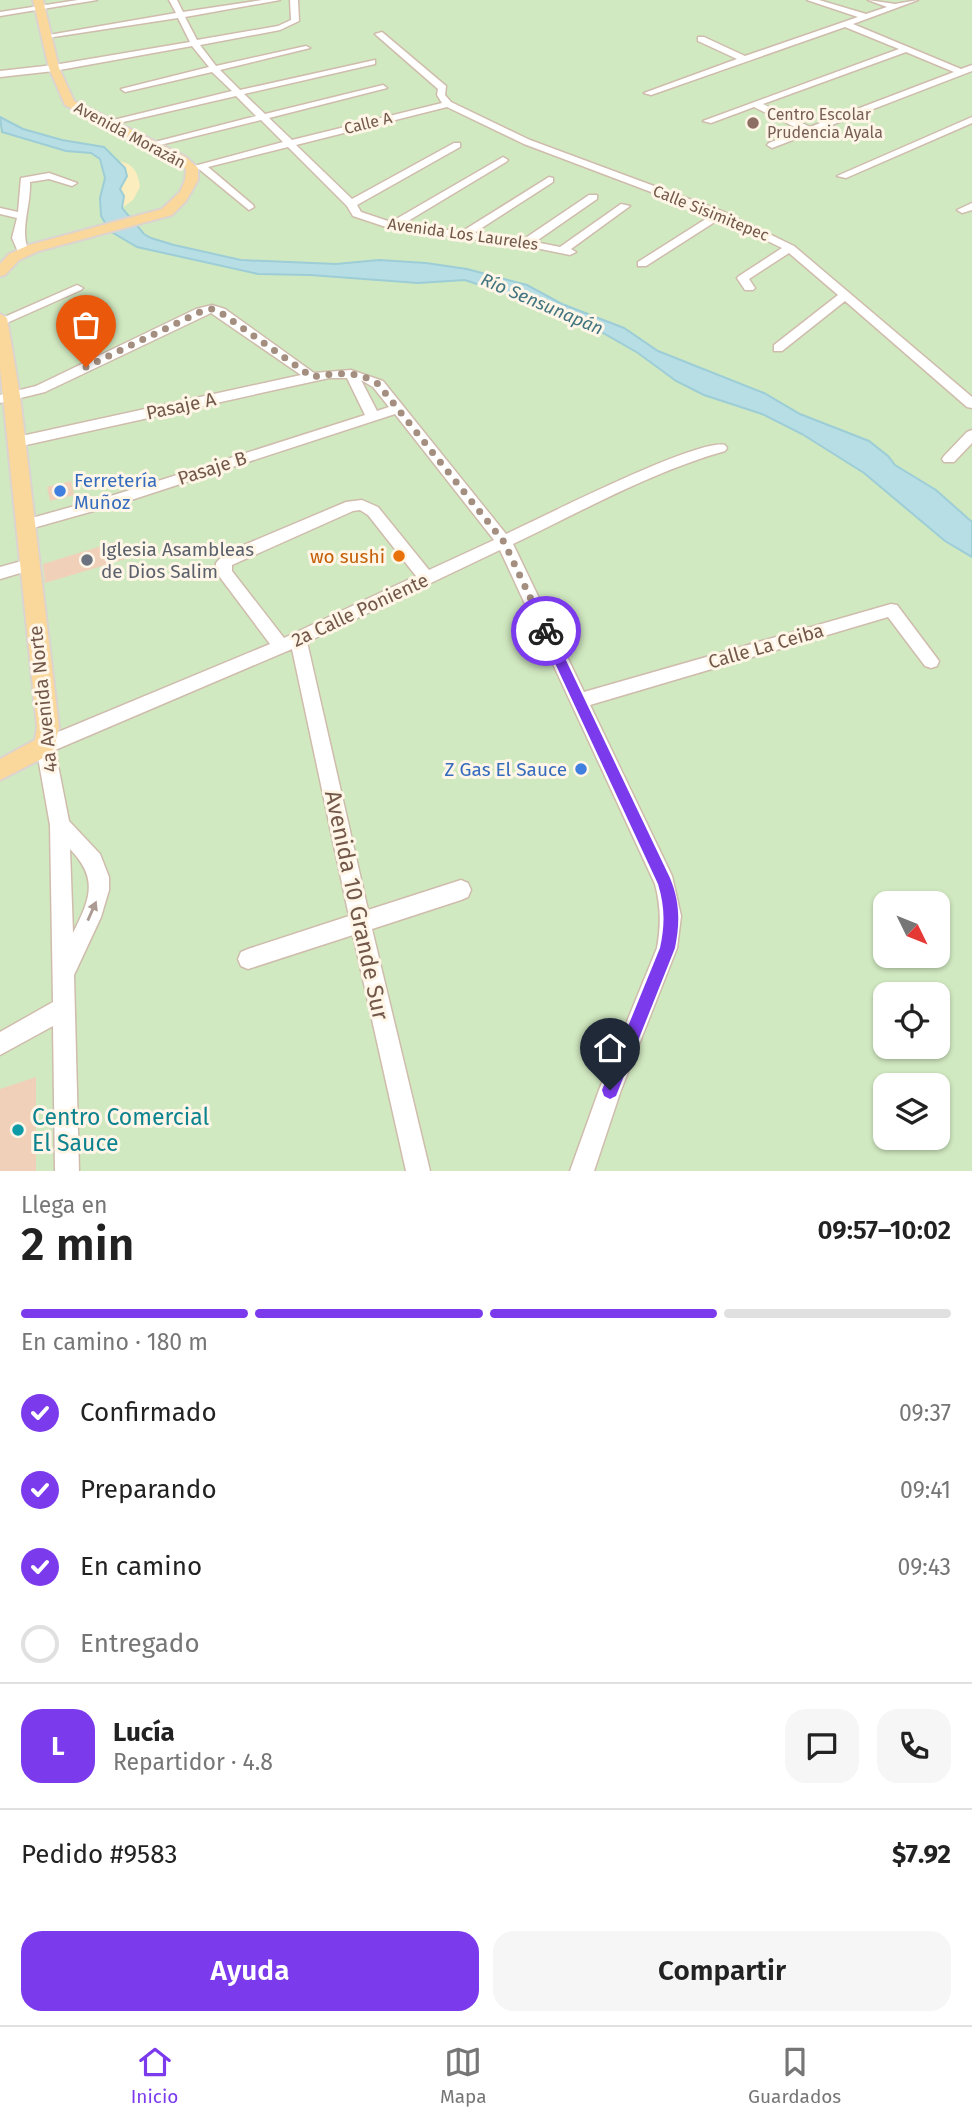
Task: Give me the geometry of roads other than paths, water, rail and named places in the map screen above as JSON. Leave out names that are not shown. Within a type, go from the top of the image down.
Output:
[{"type":"main road","name":"Avenida Morazán","points":[[23,252],[167,212],[179,202],[196,167],[69,103],[54,68],[39,4]]},
{"type":"main road","points":[[0,272],[6,263],[23,252]]},
{"type":"main road","name":"4a Avenida Norte","points":[[0,321],[6,398],[17,442],[48,727],[45,746]]},
{"type":"main road","name":"2a Calle Poniente","points":[[0,770],[45,746]]},
{"type":"street","points":[[0,14],[39,4],[93,0]]},
{"type":"street","name":"Avenida Los Laureles","points":[[173,0],[195,44],[215,70],[351,204],[357,215],[392,226],[526,243],[566,251],[625,206]]},
{"type":"street","points":[[47,36],[275,0]]},
{"type":"street","points":[[0,74],[54,68],[195,44],[292,24],[295,0]]},
{"type":"street","points":[[811,0],[828,2],[867,17]]},
{"type":"street","points":[[872,0],[905,2]]},
{"type":"street","points":[[648,93],[905,2]]},
{"type":"street","points":[[846,24],[961,72]]},
{"type":"street","points":[[379,34],[443,88],[442,95],[448,104]]},
{"type":"street","points":[[701,39],[746,60]]},
{"type":"street","points":[[125,89],[306,48]]},
{"type":"street","points":[[708,121],[906,50]]},
{"type":"street","points":[[106,122],[372,62]]},
{"type":"street","points":[[772,145],[972,68]]},
{"type":"street","points":[[152,144],[383,88]]},
{"type":"street","name":"Calle A","points":[[196,167],[448,104]]},
{"type":"street","name":"Calle Sisimitepec","points":[[448,104],[527,142],[720,214],[790,248],[972,404]]},
{"type":"street","points":[[755,104],[810,131]]},
{"type":"street","points":[[842,176],[972,120]]},
{"type":"street","points":[[351,204],[457,145]]},
{"type":"street","points":[[392,226],[503,160]]},
{"type":"street","points":[[196,167],[249,207]]},
{"type":"street","points":[[23,252],[18,238],[27,196],[25,180],[49,176],[72,183]]},
{"type":"street","points":[[462,236],[549,180]]},
{"type":"street","points":[[526,243],[593,197]]},
{"type":"street","points":[[0,211],[22,216]]},
{"type":"street","points":[[642,264],[720,214]]},
{"type":"street","points":[[749,288],[743,278],[790,248]]},
{"type":"street","points":[[0,321],[77,288]]},
{"type":"street","points":[[778,348],[845,296]]},
{"type":"street","points":[[6,398],[40,390],[139,334],[212,309],[312,377]]},
{"type":"street","points":[[348,373],[368,377],[378,384],[504,542],[665,883],[671,901],[672,925],[667,948],[610,1090],[582,1171]]},
{"type":"street","points":[[348,373],[373,417]]},
{"type":"street","name":"Pasaje A","points":[[17,442],[312,377],[348,373]]},
{"type":"street","name":"Pasaje B","points":[[26,525],[117,499],[397,409]]},
{"type":"street","points":[[949,460],[972,435]]},
{"type":"street","name":"2a Calle Poniente","points":[[45,746],[194,686],[290,643],[650,473],[702,452],[720,448]]},
{"type":"street","points":[[290,643],[224,572],[224,563],[230,557],[351,506],[362,505],[373,511],[426,578]]},
{"type":"street","points":[[0,573],[29,565]]},
{"type":"street","name":"Calle La Ceiba","points":[[579,701],[891,610],[931,661]]},
{"type":"street","name":"Avenida 10 Grande Sur","points":[[290,643],[317,715],[360,922],[418,1171]]},
{"type":"street","name":"4a Avenida Norte","points":[[45,746],[60,825],[67,1171]]},
{"type":"street","points":[[60,825],[96,866],[101,882],[98,898],[63,973]]},
{"type":"street","points":[[248,959],[461,890]]},
{"type":"street","points":[[0,1044],[64,1008]]},
{"type":"water","name":"Río Sensunapán","points":[[0,117],[23,129],[62,140],[104,147],[125,168],[127,176],[120,189],[124,196],[122,208],[144,234],[151,238],[241,260],[336,264],[379,260],[467,269],[527,285],[562,304],[624,328],[658,351],[764,393],[800,414],[869,441],[895,465],[936,490],[972,522],[972,557],[945,541],[864,473],[802,434],[762,414],[704,395],[676,381],[638,353],[603,333],[554,316],[515,297],[465,280],[418,283],[258,274],[137,247],[110,231],[101,216],[100,198],[105,178],[100,159],[91,153],[66,151],[2,132]]},
{"type":"place","name":"Centro Escolar Prudencia Ayala","points":[[753,123]]},
{"type":"place","name":"Ferretería Muñoz","points":[[60,491]]},
{"type":"place","name":"wo sushi","points":[[399,556]]},
{"type":"place","name":"Iglesia Asambleas de Dios Salim","points":[[87,560]]},
{"type":"place","name":"Z Gas El Sauce","points":[[581,769]]},
{"type":"place","name":"Centro Comercial El Sauce","points":[[18,1130]]}]
